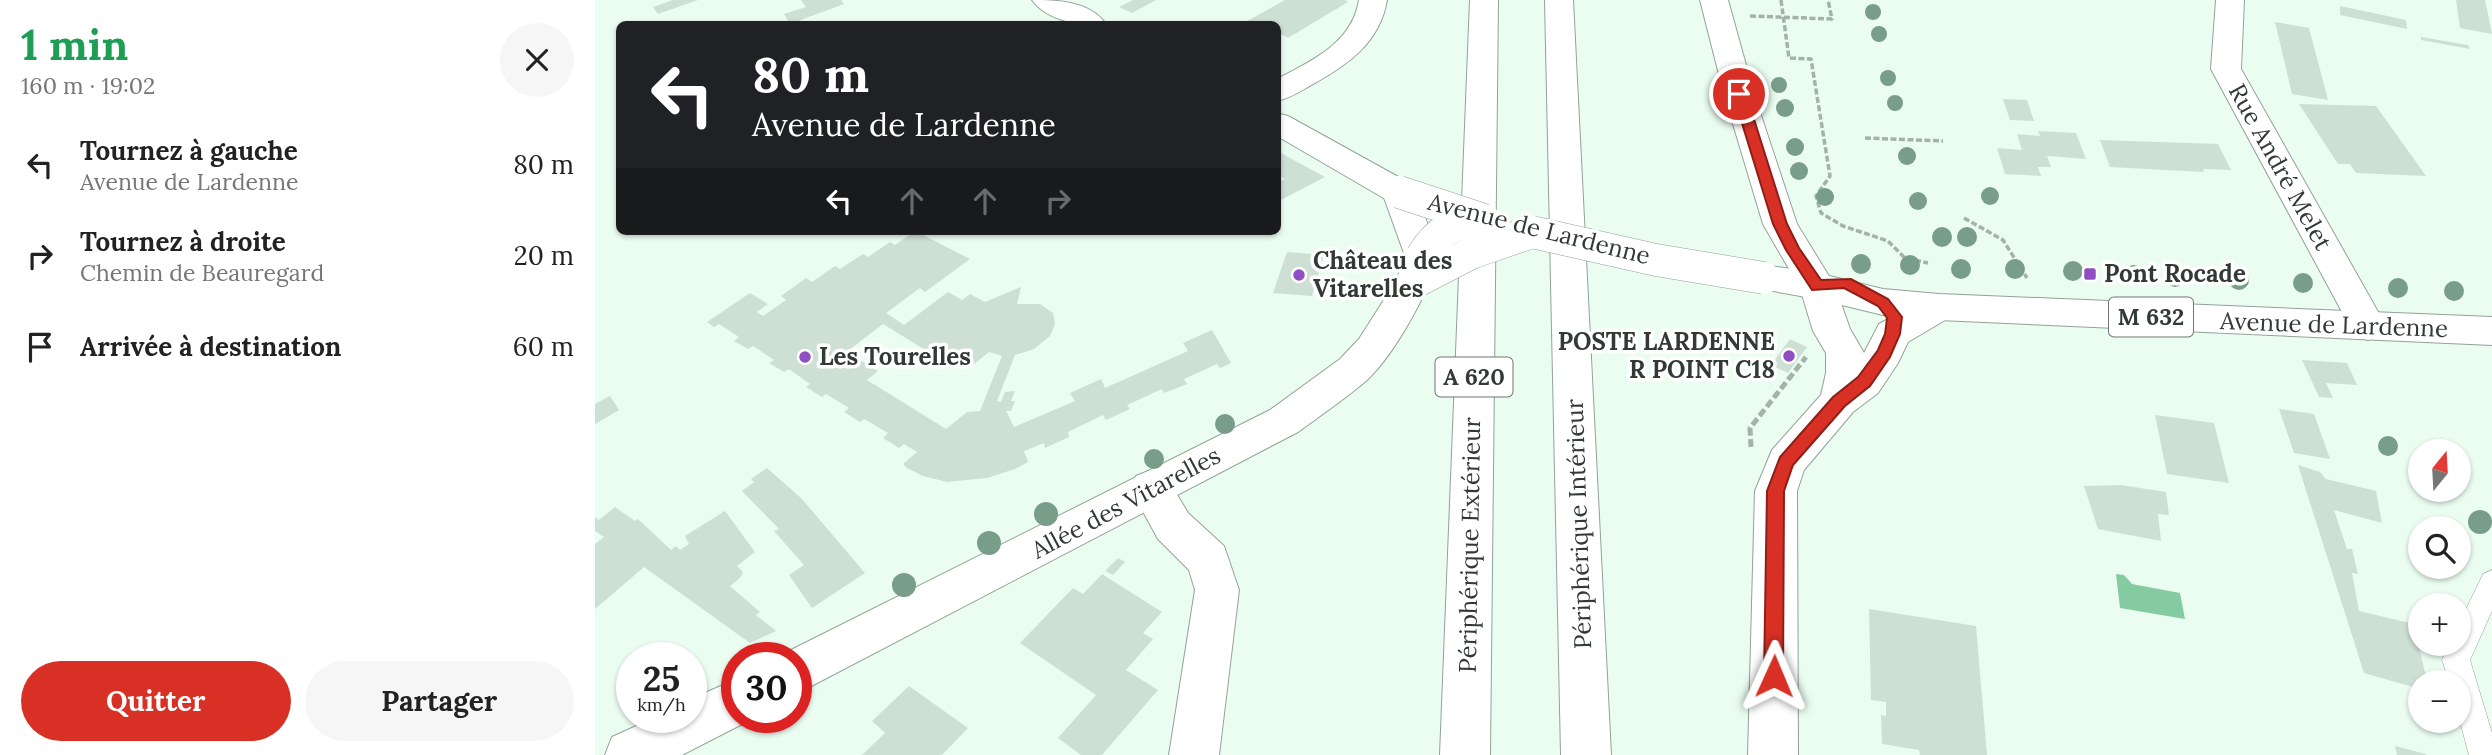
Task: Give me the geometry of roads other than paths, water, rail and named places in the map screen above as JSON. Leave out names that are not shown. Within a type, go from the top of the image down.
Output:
[{"type":"main road","points":[[1046,0],[1086,21]]},
{"type":"main road","points":[[1281,90],[1341,54],[1367,23],[1373,0]]},
{"type":"main road","name":"Périphérique Extérieur","points":[[1465,755],[1484,0]]},
{"type":"main road","name":"Périphérique Intérieur","points":[[1559,0],[1586,755]]},
{"type":"main road","name":"Rue André Melet","points":[[2230,0],[2226,69],[2361,314]]},
{"type":"main road","points":[[1716,7],[1739,94],[1780,224],[1793,250],[1831,284],[1832,331],[1845,353],[1845,373],[1839,401]]},
{"type":"main road","name":"Avenue de Lardenne","points":[[1281,125],[1399,192],[1484,220],[1655,260],[1764,278],[1831,284],[2032,288],[2361,314],[2492,331]]},
{"type":"main road","points":[[1399,192],[1417,269]]},
{"type":"main road","points":[[1417,269],[1432,238],[1445,227],[1464,219],[1484,220]]},
{"type":"main road","name":"Allée des Vitarelles","points":[[812,664],[1284,421],[1332,388],[1367,354],[1417,269],[1449,261],[1479,248],[1532,232]]},
{"type":"main road","name":"Avenue de Lardenne","points":[[1831,284],[1888,318]]},
{"type":"main road","points":[[1773,755],[1776,491],[1786,462],[1839,401],[1864,382],[1885,353],[1888,318],[1934,284]]},
{"type":"main road","name":"Avenue de Lardenne","points":[[1934,284],[2361,314],[2492,309]]},
{"type":"main road","points":[[1151,488],[1173,526],[1208,559],[1217,590],[1194,755]]},
{"type":"main road","points":[[631,755],[721,710]]},
{"type":"lane","points":[[2484,755],[2456,660],[2492,582]]},
{"type":"place","name":"Pont Rocade","points":[[2090,274]]},
{"type":"place","name":"Château des Vitarelles","points":[[1299,275]]},
{"type":"place","name":"POSTE LARDENNE R POINT C18","points":[[1789,356]]},
{"type":"place","name":"Les Tourelles","points":[[805,357]]}]
